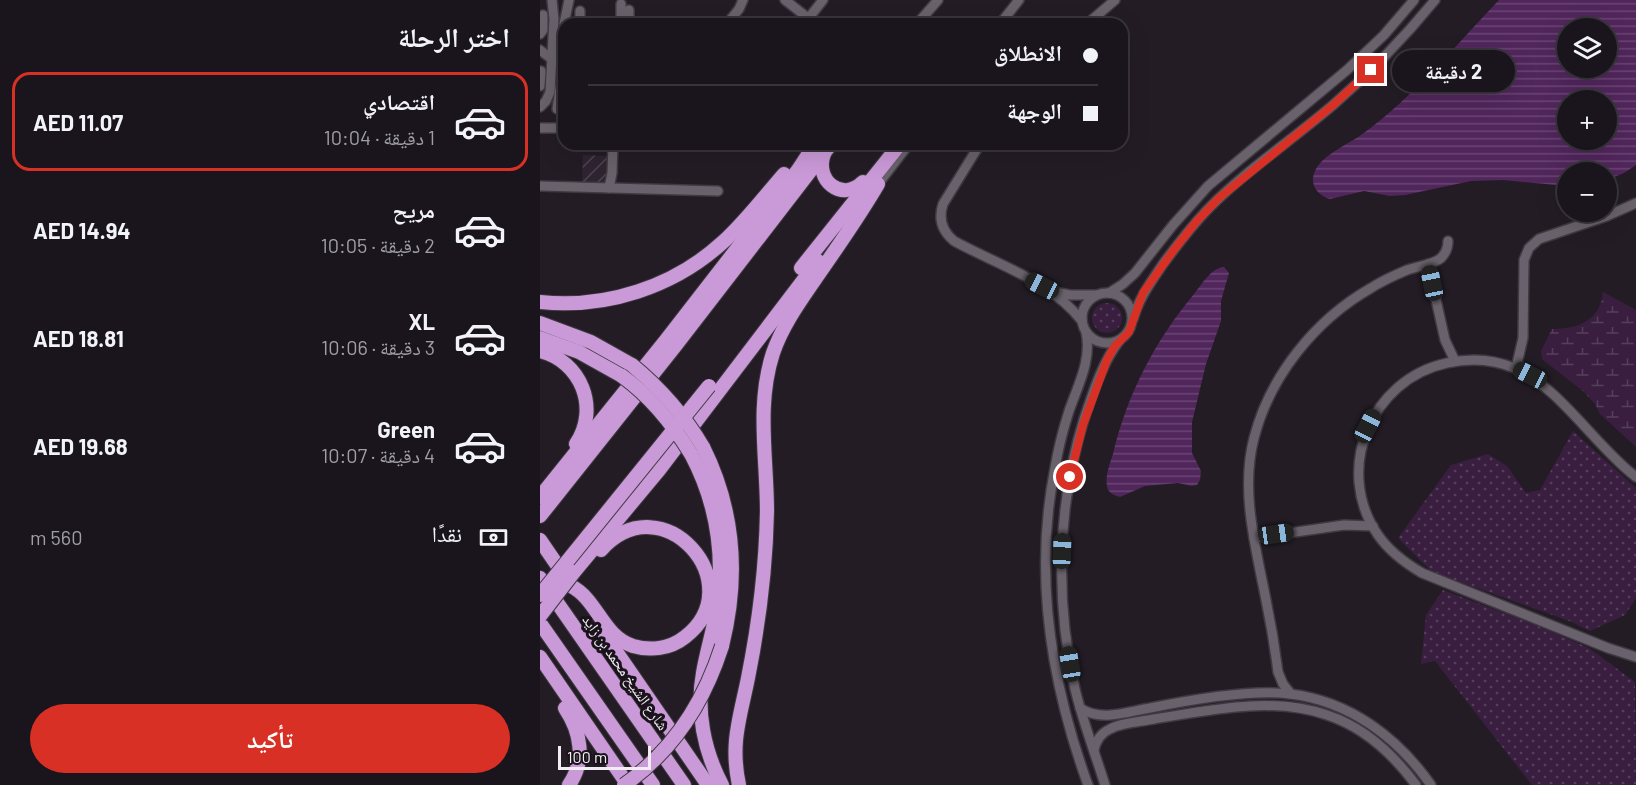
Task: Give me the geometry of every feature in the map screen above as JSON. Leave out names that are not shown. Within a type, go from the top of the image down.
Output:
[{"type":"highway","points":[[540,302],[575,303],[616,297],[657,285],[682,272],[714,250],[817,150]]},
{"type":"highway","points":[[540,516],[798,170],[817,150]]},
{"type":"highway","points":[[821,150],[823,176],[831,186],[842,190],[858,187],[883,164]]},
{"type":"highway","points":[[573,579],[658,470],[713,388],[895,150]]},
{"type":"highway","points":[[540,596],[713,388],[878,184]]},
{"type":"highway","points":[[739,785],[735,763],[736,728],[755,640],[765,560],[767,488],[763,410],[769,367],[778,340],[793,312],[878,184]]},
{"type":"highway","points":[[540,323],[584,339],[632,365],[660,389],[678,410],[697,450],[720,486],[732,542],[731,601],[722,646],[703,693],[682,729],[657,757],[626,785],[543,661]]},
{"type":"highway","points":[[540,338],[579,352],[622,376],[641,392],[697,450],[718,540],[720,570],[718,600],[703,673],[701,706],[703,730],[709,755],[722,785]]},
{"type":"highway","points":[[540,498],[671,342]]},
{"type":"highway","points":[[540,351],[557,357],[574,371],[584,391],[587,405],[582,433],[550,476],[549,486]]},
{"type":"highway","points":[[540,540],[573,579],[610,632],[634,646],[654,649],[668,646],[686,636],[696,627],[707,601],[708,579],[701,558],[687,542],[661,529],[639,528],[619,535],[602,548],[573,579],[540,616]]},
{"type":"highway","name":"شارع الشيخ محمد بن زايد","points":[[540,578],[684,785]]},
{"type":"highway","points":[[573,579],[708,785]]},
{"type":"highway","points":[[540,624],[653,785]]},
{"type":"highway","points":[[543,661],[551,685],[572,719],[579,739],[579,761],[568,785]]},
{"type":"street","points":[[558,54],[553,42],[554,0],[568,0],[565,18]]},
{"type":"street","points":[[732,18],[743,0]]},
{"type":"street","points":[[785,0],[796,8],[804,18]]},
{"type":"street","points":[[796,8],[804,0]]},
{"type":"street","points":[[808,18],[823,0]]},
{"type":"street","points":[[922,18],[938,0]]},
{"type":"street","points":[[1005,18],[1019,0]]},
{"type":"street","points":[[1094,18],[1115,0]]},
{"type":"street","points":[[1052,291],[1070,295],[1097,295],[1109,293],[1130,279],[1196,199],[1255,140],[1378,40],[1414,0]]},
{"type":"street","points":[[1106,785],[1080,708],[1070,664],[1063,614],[1062,564],[1065,514],[1073,464],[1083,425],[1107,360],[1119,341],[1129,332],[1139,302],[1148,285],[1196,222],[1219,198],[1332,106],[1390,51],[1435,0]]},
{"type":"street","points":[[621,4],[621,18]]},
{"type":"street","points":[[629,10],[629,18]]},
{"type":"street","points":[[540,34],[543,30],[543,15]]},
{"type":"street","points":[[540,50],[553,42]]},
{"type":"street","points":[[540,50],[558,58]]},
{"type":"street","points":[[558,70],[549,95],[540,108],[558,110]]},
{"type":"street","points":[[540,86],[541,71]]},
{"type":"street","points":[[557,75],[558,92]]},
{"type":"street","points":[[1332,106],[1339,114]]},
{"type":"street","points":[[540,128],[558,128]]},
{"type":"street","points":[[1281,147],[1288,154]]},
{"type":"street","points":[[612,188],[613,150]]},
{"type":"street","points":[[878,184],[904,150]]},
{"type":"street","points":[[976,150],[937,208],[935,222],[938,229],[947,240],[1052,291],[1067,303],[1082,321],[1086,332],[1088,356],[1066,422],[1052,480],[1046,530],[1045,576],[1047,621],[1054,667],[1068,726],[1088,785]]},
{"type":"street","points":[[540,186],[718,191]]},
{"type":"street","points":[[1516,368],[1524,330],[1524,264],[1529,248],[1539,239],[1599,219],[1636,203]]},
{"type":"street","points":[[1291,694],[1282,684],[1278,672],[1254,538],[1250,489],[1253,440],[1264,410],[1280,378],[1303,345],[1340,309],[1365,291],[1390,278],[1437,261],[1444,255],[1448,241]]},
{"type":"street","points":[[1428,264],[1445,340],[1455,361]]},
{"type":"street","points":[[1109,293],[1123,298],[1132,311],[1133,319]]},
{"type":"street","points":[[1082,321],[1084,308],[1097,295]]},
{"type":"street","points":[[1086,332],[1092,338],[1105,344],[1119,341]]},
{"type":"street","points":[[1441,364],[1445,340]]},
{"type":"street","points":[[1633,655],[1608,648],[1409,566],[1390,549],[1373,526],[1360,493],[1358,467],[1361,447],[1368,426],[1382,402],[1402,383],[1441,364],[1455,361],[1490,361],[1516,368],[1542,385],[1636,477]]},
{"type":"street","points":[[1344,525],[1367,514]]},
{"type":"street","points":[[1254,538],[1344,525],[1373,526]]},
{"type":"street","points":[[1265,693],[1278,672]]},
{"type":"street","points":[[1080,708],[1092,714],[1106,716],[1191,701],[1265,693],[1291,694],[1336,706],[1377,728],[1400,747],[1431,785]]},
{"type":"street","points":[[1094,750],[1104,733],[1122,725],[1224,709],[1260,706],[1290,707],[1326,714],[1347,723],[1368,736],[1397,762],[1416,785]]},
{"type":"shaded area","points":[[1499,0],[1636,0],[1636,165],[1617,176],[1617,162],[1557,162],[1557,185],[1503,180],[1471,181],[1405,195],[1390,196],[1364,191],[1330,199],[1321,195],[1315,188],[1313,180],[1318,165],[1380,120],[1433,71]]},
{"type":"shaded area","points":[[583,155],[607,156],[606,182],[601,186],[582,185]]},
{"type":"shaded area","points":[[1224,267],[1229,273],[1221,301],[1221,321],[1206,364],[1192,422],[1192,453],[1201,471],[1200,480],[1197,485],[1192,486],[1178,483],[1145,486],[1120,497],[1107,486],[1108,470],[1134,389],[1155,349],[1180,312],[1211,273]]},
{"type":"green space","points":[[1603,292],[1636,310],[1636,447],[1600,414],[1595,404],[1583,391],[1542,359],[1541,351],[1552,329],[1571,327],[1586,321],[1597,310]]},
{"type":"green space","points":[[1107,303],[1113,304],[1121,312],[1121,324],[1113,332],[1107,333],[1101,332],[1093,324],[1092,318],[1093,312],[1101,304]]},
{"type":"green space","points":[[1573,431],[1636,488],[1636,598],[1625,615],[1590,631],[1572,622],[1432,572],[1398,538],[1451,465],[1488,454],[1507,466],[1526,493],[1540,490]]},
{"type":"green space","points":[[1443,590],[1589,648],[1635,682],[1636,785],[1532,785],[1435,661],[1421,664],[1426,615]]},
{"type":"route","points":[[1070,477],[1083,425],[1107,360],[1114,347],[1129,332],[1143,293],[1173,251],[1219,198],[1332,106],[1371,70]]}]
